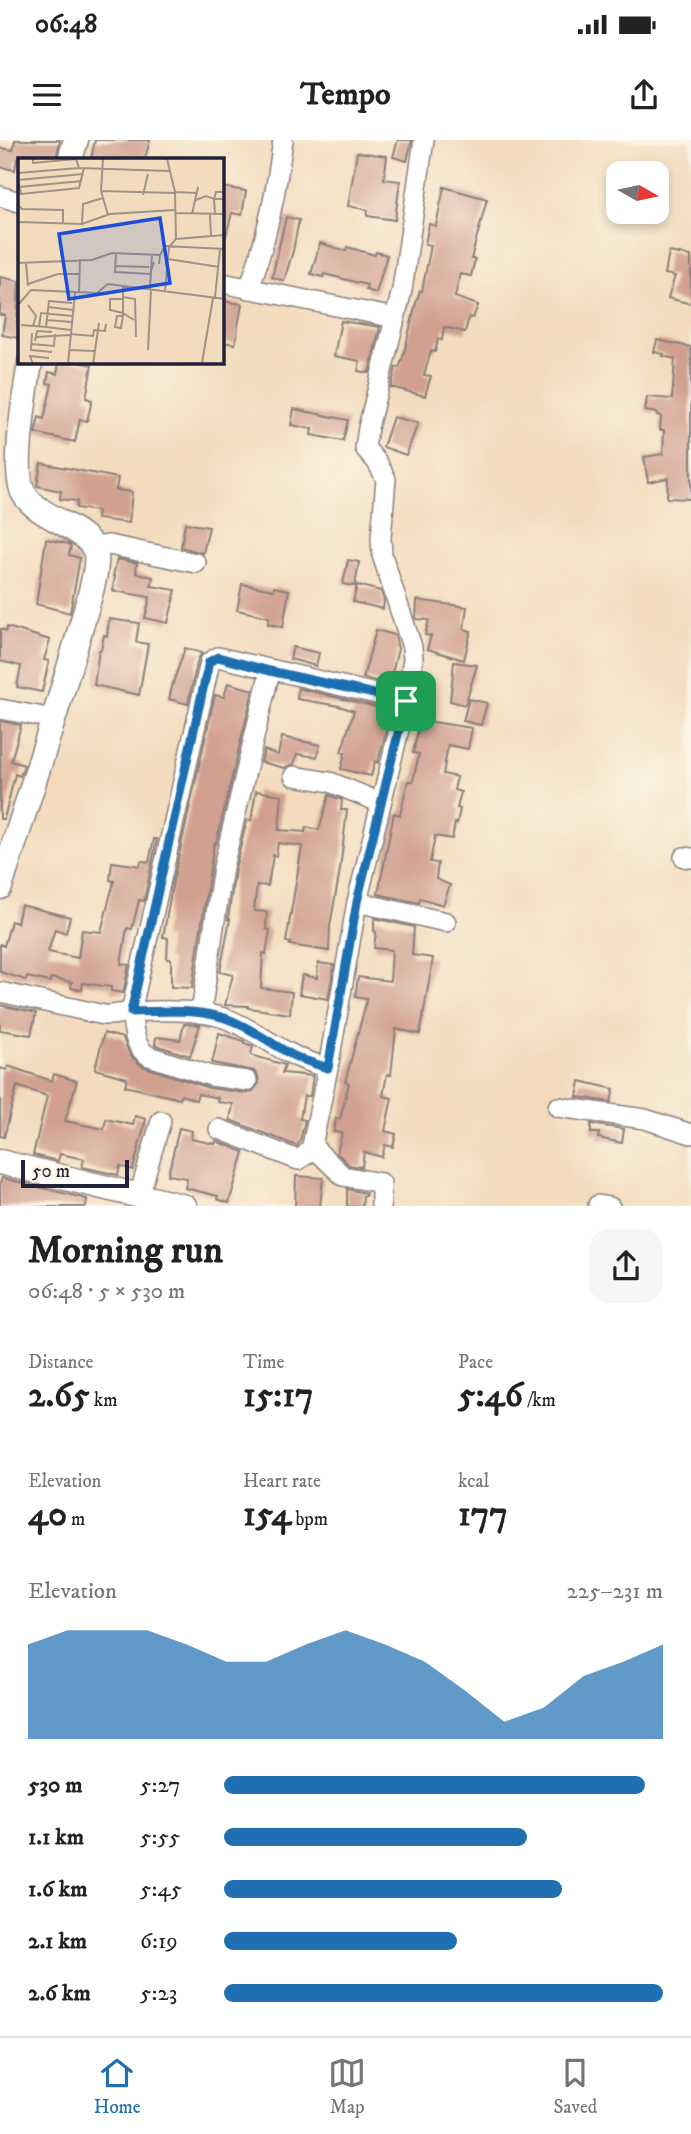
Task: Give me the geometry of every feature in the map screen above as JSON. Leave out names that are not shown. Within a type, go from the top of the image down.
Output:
[{"type":"main road","points":[[70,158],[76,140]]},
{"type":"main road","points":[[0,887],[54,719],[97,558],[94,547],[83,537],[37,509],[24,494],[19,481],[30,364]]},
{"type":"main road","points":[[0,1162],[185,1206]]},
{"type":"street","points":[[249,289],[276,196],[284,140]]},
{"type":"street","points":[[219,1129],[298,1160],[307,1154],[312,1146],[357,902],[406,701],[413,659],[412,647],[382,555],[386,479],[365,448],[402,290],[424,140]]},
{"type":"street","points":[[0,196],[18,202]]},
{"type":"street","points":[[224,283],[395,318]]},
{"type":"street","points":[[94,547],[109,545],[196,562]]},
{"type":"street","points":[[247,1081],[211,1076],[141,1051],[137,1044],[131,1012],[209,662],[218,657],[406,701]]},
{"type":"street","points":[[201,1013],[223,867],[270,671]]},
{"type":"street","points":[[0,709],[54,719]]},
{"type":"street","points":[[294,776],[330,782],[381,803]]},
{"type":"street","points":[[357,902],[446,922]]},
{"type":"street","points":[[0,992],[104,1015],[159,1011],[201,1013],[225,1018],[248,1028],[294,1056],[328,1068]]},
{"type":"street","points":[[558,1107],[645,1119],[691,1134]]},
{"type":"street","points":[[139,1196],[161,1121]]},
{"type":"street","points":[[312,1146],[343,1176],[381,1183],[381,1206]]},
{"type":"building","points":[[15,140],[60,140],[56,158],[18,158],[15,170],[0,167],[0,148],[13,150]]},
{"type":"building","points":[[95,140],[150,140],[145,158],[91,158]]},
{"type":"building","points":[[398,140],[412,140],[407,161],[393,157]]},
{"type":"building","points":[[357,152],[387,156],[384,179],[400,181],[395,220],[367,216],[368,210],[348,206]]},
{"type":"building","points":[[224,187],[246,191],[242,215],[232,213],[226,236]]},
{"type":"building","points":[[444,187],[487,199],[471,259],[475,259],[471,276],[460,274],[455,297],[478,305],[473,318],[469,317],[465,332],[444,327],[442,340],[438,339],[435,352],[431,351],[424,375],[431,376],[425,396],[391,387],[396,367],[399,368],[403,357],[416,303],[422,291],[431,245],[425,244],[429,224],[436,226]]},
{"type":"building","points":[[286,217],[299,220],[284,281],[272,277]]},
{"type":"building","points":[[320,243],[346,251],[347,247],[375,255],[376,252],[387,255],[376,293],[366,290],[367,285],[324,274],[323,277],[311,274]]},
{"type":"building","points":[[669,252],[691,256],[691,304],[668,298],[675,276],[665,274]]},
{"type":"building","points":[[0,277],[18,281],[18,338],[2,335],[5,315],[0,315]]},
{"type":"building","points":[[224,301],[242,304],[235,344],[224,342]]},
{"type":"building","points":[[341,321],[380,327],[369,373],[358,371],[360,361],[334,356]]},
{"type":"building","points":[[657,340],[691,347],[691,499],[667,498],[668,478],[648,482],[644,457],[663,454],[664,430],[660,430],[661,416],[657,415],[658,413],[645,411],[647,397],[672,399],[675,359],[654,352]]},
{"type":"building","points":[[59,364],[92,365],[86,398],[92,400],[87,421],[80,419],[75,442],[35,433],[39,417],[44,419],[52,384],[47,383],[49,372],[57,374]]},
{"type":"building","points":[[294,409],[348,420],[343,441],[311,435],[312,429],[291,425]]},
{"type":"building","points":[[393,417],[418,423],[406,455],[383,447]]},
{"type":"building","points":[[41,463],[118,478],[116,490],[132,492],[129,523],[97,519],[98,511],[76,508],[77,501],[60,499],[61,491],[37,486]]},
{"type":"building","points":[[185,523],[209,527],[203,553],[181,547]]},
{"type":"building","points":[[46,539],[69,544],[69,555],[80,558],[70,613],[36,604]]},
{"type":"building","points":[[117,559],[137,563],[136,573],[153,577],[151,586],[176,590],[168,623],[145,618],[150,597],[113,591]]},
{"type":"building","points":[[348,560],[359,562],[355,586],[343,584]]},
{"type":"building","points":[[242,584],[289,590],[283,627],[268,624],[269,617],[237,610]]},
{"type":"building","points":[[357,585],[381,591],[383,609],[353,602]]},
{"type":"building","points":[[417,600],[467,607],[464,629],[471,631],[464,660],[427,649],[431,636],[425,635],[429,620],[416,619]]},
{"type":"building","points":[[109,619],[139,623],[136,642],[148,644],[139,695],[94,685],[99,650],[104,635],[107,636]]},
{"type":"building","points":[[7,627],[50,640],[44,660],[49,661],[42,692],[17,687],[21,666],[0,661],[0,629],[6,631]]},
{"type":"building","points":[[376,630],[395,635],[398,649],[391,677],[396,678],[394,686],[363,678]]},
{"type":"building","points":[[293,647],[319,653],[316,666],[290,659]]},
{"type":"building","points":[[185,648],[202,653],[198,659],[188,704],[169,699]]},
{"type":"building","points":[[454,662],[477,665],[465,705],[450,701]]},
{"type":"building","points":[[228,683],[253,690],[214,843],[192,988],[171,987],[171,959],[167,959],[168,938],[163,937],[173,881],[215,695],[224,697]]},
{"type":"building","points":[[298,688],[389,710],[378,763],[375,761],[371,776],[341,769],[345,753],[341,752],[354,711],[297,699]]},
{"type":"building","points":[[469,699],[487,703],[481,725],[463,721]]},
{"type":"building","points":[[420,720],[472,728],[468,749],[448,745],[443,774],[457,777],[454,790],[461,792],[457,808],[460,809],[452,839],[435,836],[430,862],[438,863],[436,879],[450,885],[443,905],[420,898],[419,903],[378,894],[394,813],[400,815],[408,781],[413,781],[419,754],[413,753]]},
{"type":"building","points":[[0,721],[21,725],[11,761],[24,765],[20,776],[15,774],[4,819],[0,819]]},
{"type":"building","points":[[282,737],[320,745],[317,757],[297,754],[294,764],[284,768],[261,762],[264,750],[278,755]]},
{"type":"building","points":[[256,791],[282,795],[279,830],[305,832],[306,827],[319,830],[329,795],[342,800],[341,810],[347,810],[330,926],[329,951],[290,945],[291,943],[286,942],[302,846],[278,843],[276,856],[273,855],[268,886],[257,885],[254,911],[267,912],[266,929],[270,930],[266,954],[263,953],[261,988],[292,992],[290,1014],[248,1006],[225,1005],[233,975],[220,972],[230,919],[235,869],[247,820],[251,821]]},
{"type":"building","points":[[154,839],[157,839],[144,901],[139,900],[132,929],[127,928],[121,964],[129,965],[123,993],[111,991],[111,987],[83,983],[82,990],[71,988],[72,982],[51,978],[50,982],[27,977],[26,980],[0,972],[0,944],[4,946],[11,921],[17,923],[21,905],[70,917],[66,933],[55,929],[48,952],[78,958],[82,930],[101,932],[114,881],[110,880],[112,862],[140,866],[141,861],[149,862]]},
{"type":"building","points":[[374,918],[414,927],[412,955],[433,958],[420,1034],[396,1029],[391,1075],[387,1074],[383,1096],[392,1098],[385,1131],[396,1134],[393,1147],[385,1145],[382,1157],[364,1152],[362,1167],[349,1165],[337,1153],[342,1133],[334,1132],[336,1118],[340,1119],[349,1083],[345,1082],[367,999],[355,997],[358,977],[390,981],[392,950],[374,948]]},
{"type":"building","points":[[318,963],[334,965],[328,999],[299,994],[302,975],[317,978]]},
{"type":"building","points":[[0,1005],[36,1013],[31,1035],[0,1030]]},
{"type":"building","points":[[184,1024],[200,1025],[190,1056],[155,1045],[156,1037],[180,1040]]},
{"type":"building","points":[[104,1033],[123,1038],[130,1055],[142,1066],[209,1088],[246,1093],[252,1092],[259,1083],[254,1071],[212,1063],[219,1033],[253,1046],[251,1055],[285,1065],[282,1073],[313,1076],[310,1096],[304,1096],[300,1119],[305,1120],[300,1141],[297,1146],[230,1120],[233,1104],[217,1102],[218,1098],[198,1094],[196,1100],[181,1095],[180,1099],[125,1086],[127,1078],[95,1069]]},
{"type":"building","points":[[8,1066],[52,1081],[54,1074],[77,1081],[65,1121],[104,1129],[106,1119],[133,1125],[135,1116],[146,1119],[133,1170],[120,1166],[118,1175],[82,1167],[84,1159],[60,1154],[58,1161],[33,1155],[47,1096],[17,1086],[4,1137],[0,1136],[0,1068],[7,1070]]},
{"type":"building","points":[[580,1081],[614,1089],[611,1102],[577,1097]]},
{"type":"building","points":[[591,1124],[624,1129],[622,1143],[598,1138],[599,1133],[591,1133]]},
{"type":"building","points":[[179,1128],[192,1131],[191,1139],[215,1144],[216,1141],[244,1152],[229,1203],[217,1199],[218,1196],[185,1188],[187,1178],[168,1175]]},
{"type":"building","points":[[296,1176],[323,1178],[320,1206],[295,1206]]},
{"type":"building","points":[[2,1178],[87,1199],[86,1206],[0,1206]]},
{"type":"building","points":[[347,1189],[366,1193],[362,1206],[347,1206]]},
{"type":"route","points":[[218,657],[406,701],[357,902],[328,1068],[294,1056],[248,1028],[225,1018],[201,1013],[131,1012],[209,662],[218,657]]}]
